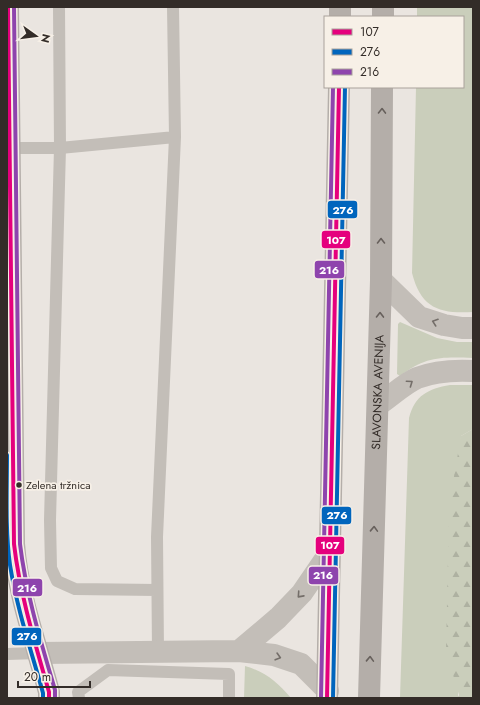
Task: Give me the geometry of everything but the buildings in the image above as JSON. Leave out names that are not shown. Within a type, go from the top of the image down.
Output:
[{"type":"main road","points":[[8,7],[14,544],[23,602],[39,653],[49,692],[49,698]]},
{"type":"main road","points":[[328,695],[339,88]]},
{"type":"main road","name":"SLAVONSKA AVENIJA","points":[[369,698],[381,280],[382,88]]},
{"type":"street","points":[[381,280],[420,317],[444,325],[473,328]]},
{"type":"street","points":[[378,405],[416,379],[437,372],[473,370]]},
{"type":"street","points":[[240,651],[278,618],[302,593],[330,552]]},
{"type":"street","points":[[39,653],[240,651],[274,655],[301,664],[328,695]]},
{"type":"lane","points":[[59,7],[60,148],[50,520],[51,568],[57,581],[75,589],[157,590]]},
{"type":"lane","points":[[158,652],[157,529],[175,137],[173,7]]},
{"type":"lane","points":[[10,148],[60,148],[175,137]]},
{"type":"lane","points":[[7,654],[39,653]]},
{"type":"lane","points":[[79,698],[78,692],[108,670],[229,674],[229,698]]},
{"type":"green space","points":[[417,7],[473,7],[473,312],[450,312],[433,306],[426,301],[421,294],[412,273],[416,88],[464,88],[464,16],[417,16]]},
{"type":"green space","points":[[400,322],[437,338],[457,342],[473,342],[473,358],[443,358],[426,361],[409,369],[400,376],[397,374],[398,324]]},
{"type":"green space","points":[[450,385],[473,385],[473,429],[461,436],[458,698],[400,698],[409,418],[415,404],[424,394]]},
{"type":"green space","points":[[473,429],[473,698],[458,698],[459,695],[446,651],[449,505],[461,436]]},
{"type":"green space","points":[[245,666],[259,671],[271,678],[291,698],[244,698]]},
{"type":"transit line","name":"107","points":[[8,7],[14,544],[24,600],[49,692],[49,698]]},
{"type":"transit line","name":"216","points":[[14,7],[20,544],[30,600],[55,690],[55,698]]},
{"type":"transit line","name":"216","points":[[321,698],[333,88]]},
{"type":"transit line","name":"107","points":[[327,698],[339,88]]},
{"type":"transit line","name":"276","points":[[333,698],[345,88]]},
{"type":"transit line","name":"276","points":[[7,455],[7,524],[10,565],[20,613],[43,693],[43,698]]},
{"type":"place","name":"Zelena tržnica","points":[[19,485]]}]
